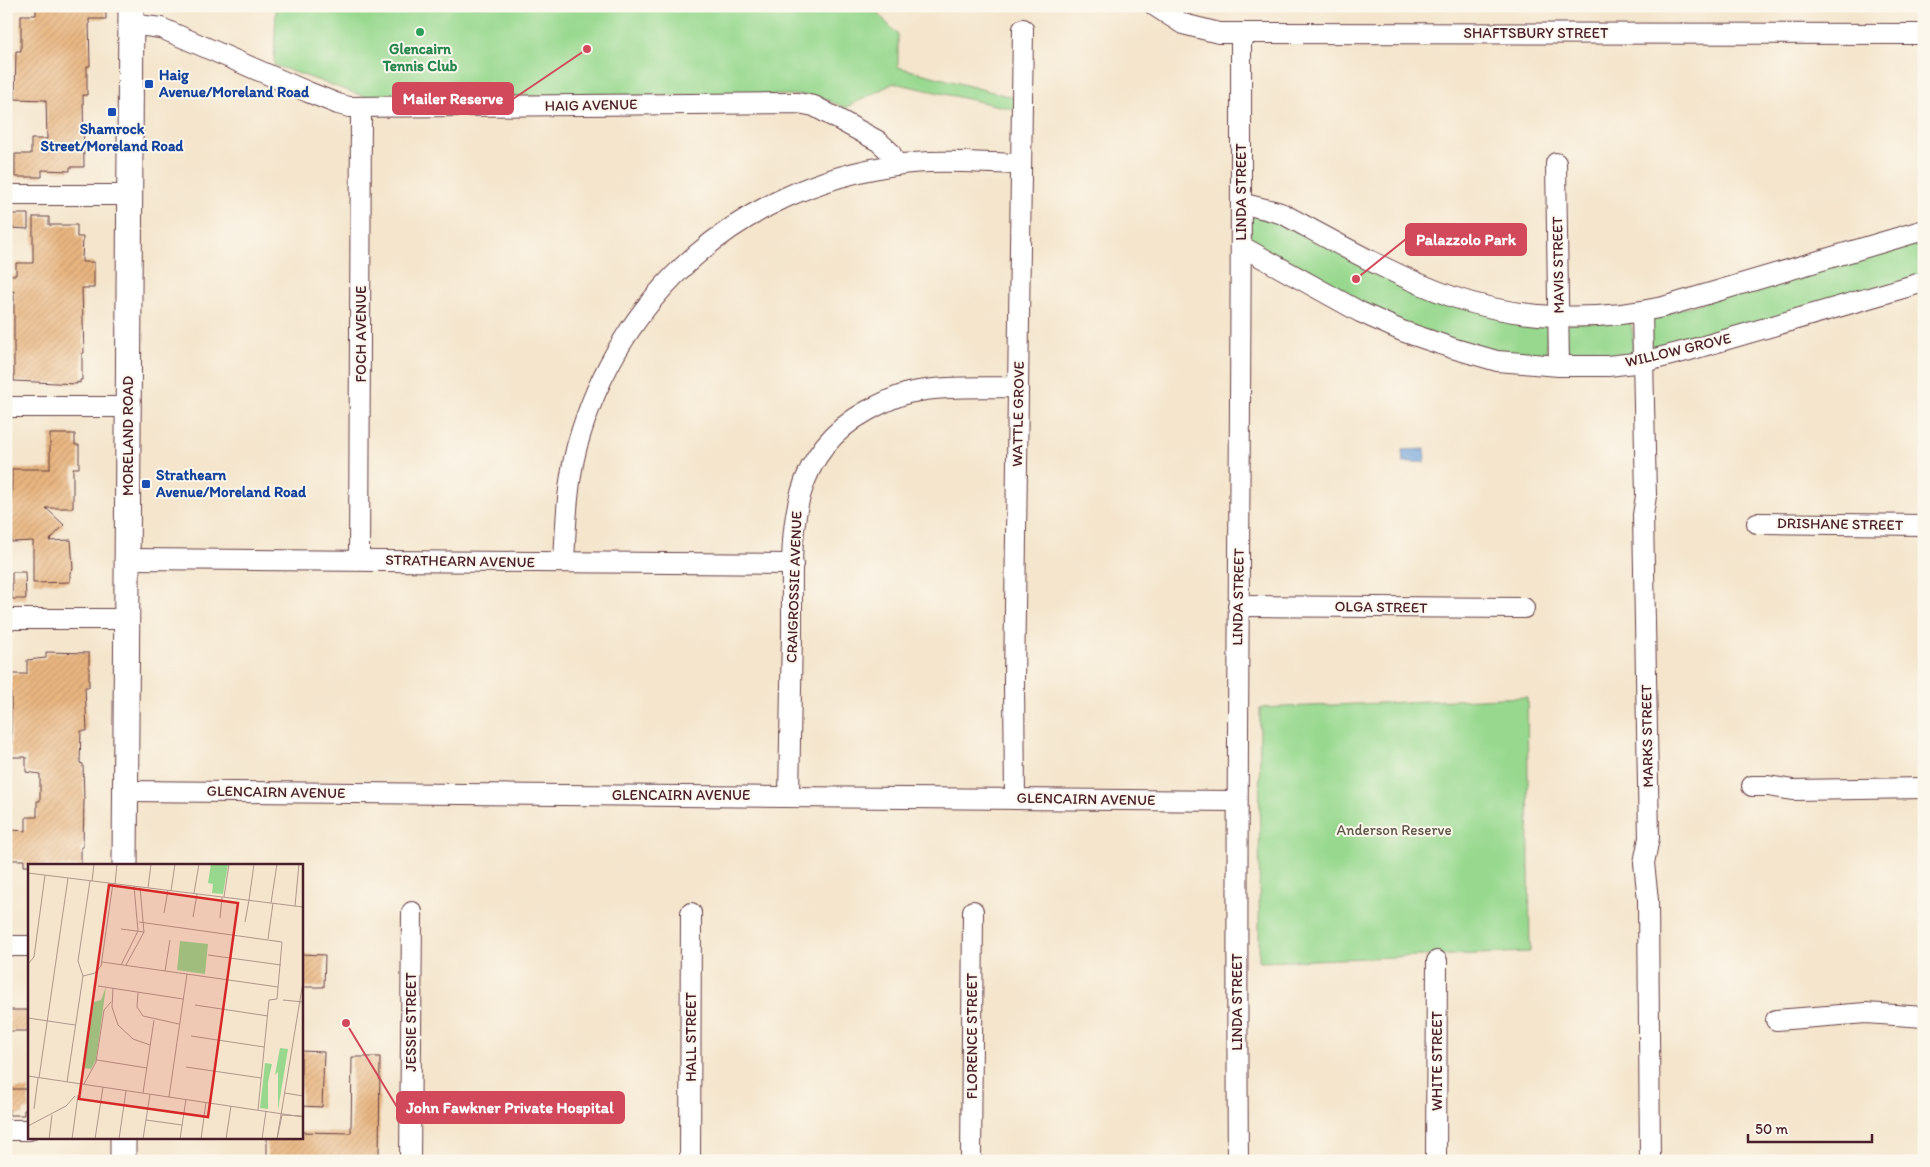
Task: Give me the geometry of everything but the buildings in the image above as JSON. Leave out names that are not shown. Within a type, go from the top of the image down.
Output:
[{"type":"main road","name":"MORELAND ROAD","points":[[125,864],[131,15]]},
{"type":"main road","points":[[123,1140],[123,1161]]},
{"type":"street","name":"SHAFTSBURY STREET","points":[[1155,6],[1183,24],[1219,33],[1924,34]]},
{"type":"street","name":"HAIG AVENUE","points":[[131,15],[338,104],[361,107],[798,103],[814,106],[878,141],[890,152],[896,165]]},
{"type":"street","name":"WATTLE GROVE","points":[[1015,799],[1020,164],[1023,29]]},
{"type":"street","name":"LINDA STREET","points":[[1238,1161],[1236,801],[1241,33]]},
{"type":"street","name":"FOCH AVENUE","points":[[359,560],[361,107]]},
{"type":"street","points":[[564,562],[567,499],[577,447],[592,399],[613,356],[640,315],[666,284],[701,250],[736,224],[766,206],[806,187],[855,172],[896,165],[941,162],[1020,164]]},
{"type":"street","name":"MAVIS STREET","points":[[1556,163],[1559,366]]},
{"type":"street","points":[[6,195],[129,195]]},
{"type":"street","points":[[1241,203],[1270,209],[1283,214],[1397,274],[1455,298],[1496,309],[1559,316],[1642,312],[1924,230]]},
{"type":"street","name":"WILLOW GROVE","points":[[1241,246],[1360,312],[1402,331],[1498,361],[1559,366],[1608,366],[1643,362],[1924,282]]},
{"type":"street","name":"MARKS STREET","points":[[1642,312],[1646,496],[1644,515],[1649,838],[1644,873],[1648,900],[1650,1161]]},
{"type":"street","name":"CRAIGROSSIE AVENUE","points":[[789,796],[795,512],[800,489],[810,466],[823,446],[839,429],[885,401],[908,393],[928,390],[1018,387]]},
{"type":"street","points":[[6,407],[128,407]]},
{"type":"street","name":"DRISHANE STREET","points":[[1757,523],[1924,525]]},
{"type":"street","name":"STRATHEARN AVENUE","points":[[127,559],[793,564]]},
{"type":"street","name":"OLGA STREET","points":[[1238,606],[1524,608]]},
{"type":"street","points":[[6,619],[126,620]]},
{"type":"street","points":[[1752,786],[1768,786],[1793,790],[1924,788]]},
{"type":"street","name":"GLENCAIRN AVENUE","points":[[126,791],[1236,801]]},
{"type":"street","name":"FLORENCE STREET","points":[[971,1161],[973,911]]},
{"type":"street","name":"JESSIE STREET","points":[[410,1161],[412,912]]},
{"type":"street","name":"HALL STREET","points":[[690,1161],[691,913]]},
{"type":"street","points":[[6,946],[28,946]]},
{"type":"street","name":"WHITE STREET","points":[[1436,1161],[1437,961]]},
{"type":"street","points":[[1776,1020],[1866,1013],[1924,1017]]},
{"type":"street","points":[[6,1130],[28,1130]]},
{"type":"green space","points":[[276,6],[591,6],[874,9],[898,35],[898,67],[1019,99],[1018,110],[894,83],[845,108],[823,98],[805,95],[366,97],[274,65]]},
{"type":"green space","points":[[1258,214],[1266,214],[1413,287],[1545,322],[1548,330],[1546,355],[1499,355],[1385,318],[1257,247],[1250,238],[1250,219]]},
{"type":"green space","points":[[1924,237],[1924,275],[1753,325],[1650,350],[1650,318]]},
{"type":"green space","points":[[1629,321],[1633,333],[1631,357],[1568,358],[1565,328],[1570,323]]},
{"type":"green space","name":"Anderson Reserve","points":[[1527,697],[1530,952],[1259,962],[1260,708]]},
{"type":"water","points":[[1425,449],[1425,462],[1403,463],[1402,450]]},
{"type":"place","name":"Glencairn Tennis Club","points":[[420,32]]},
{"type":"place","name":"Mailer Reserve","points":[[587,49]]},
{"type":"place","name":"Haig Avenue/Moreland Road","points":[[149,84]]},
{"type":"place","name":"Shamrock Street/Moreland Road","points":[[112,112]]},
{"type":"place","name":"Palazzolo Park","points":[[1356,279]]},
{"type":"place","name":"Strathearn Avenue/Moreland Road","points":[[146,484]]},
{"type":"place","name":"John Fawkner Private Hospital","points":[[346,1023]]}]
